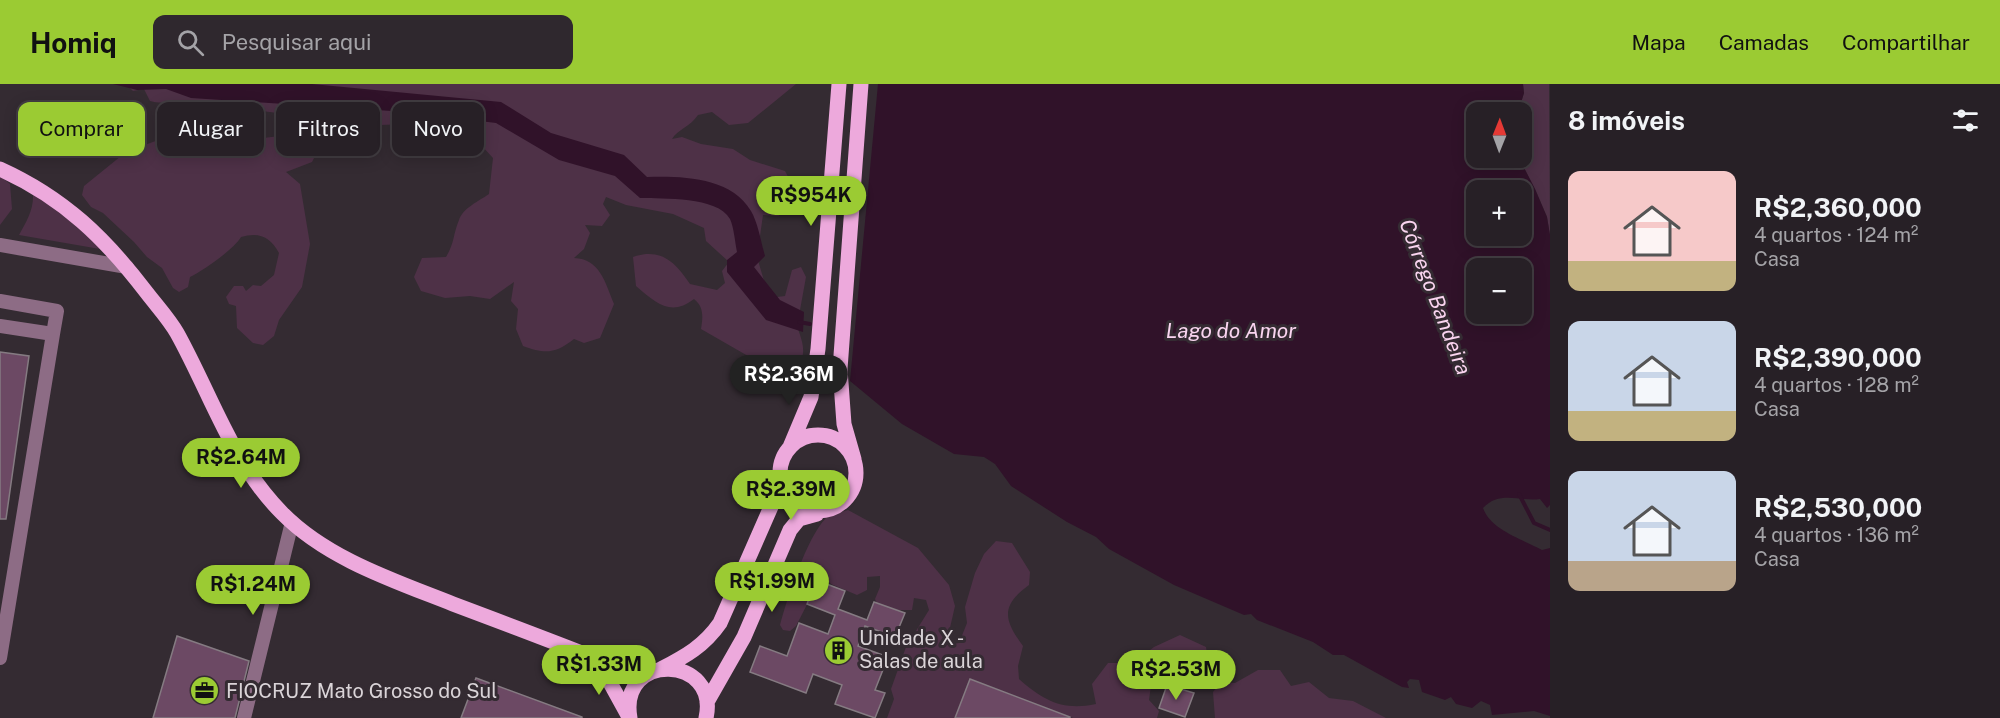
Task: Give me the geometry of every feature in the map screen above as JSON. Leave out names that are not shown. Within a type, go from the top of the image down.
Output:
[{"type":"main road","points":[[826,511],[803,509],[793,503],[781,484],[780,471],[783,458],[811,397],[818,349],[839,84]]},
{"type":"main road","points":[[707,702],[744,637],[790,530],[799,519],[840,505],[854,489],[857,479],[844,424],[840,369],[861,84]]},
{"type":"main road","points":[[0,169],[23,179],[75,213],[104,240],[127,267],[176,331],[246,469],[292,522],[365,570],[597,659],[626,669],[686,673],[704,690],[707,702],[706,718]]},
{"type":"main road","points":[[790,447],[800,439],[825,435],[842,444],[854,459]]},
{"type":"main road","points":[[630,717],[628,704],[639,680],[691,654],[708,641],[720,623],[781,484]]},
{"type":"main road","points":[[597,659],[630,717]]},
{"type":"street","points":[[0,246],[127,267]]},
{"type":"street","points":[[0,301],[57,311],[0,658]]},
{"type":"street","points":[[0,326],[53,334]]},
{"type":"street","points":[[244,718],[292,522]]},
{"type":"shaded area","points":[[126,84],[796,84],[748,123],[729,125],[712,112],[698,115],[672,139],[682,137],[701,144],[733,149],[750,160],[785,171],[793,186],[788,210],[778,216],[763,215],[757,257],[767,291],[777,297],[785,296],[792,270],[801,267],[806,277],[800,310],[794,317],[802,340],[802,359],[793,373],[769,374],[748,356],[701,329],[702,312],[700,305],[694,299],[678,307],[671,307],[664,306],[643,292],[636,286],[633,257],[643,254],[660,256],[673,264],[690,284],[717,290],[725,283],[722,271],[729,262],[706,241],[704,228],[673,214],[626,205],[606,197],[603,204],[610,215],[602,226],[585,225],[590,233],[584,249],[574,258],[583,259],[596,267],[614,304],[600,338],[584,343],[574,339],[561,348],[550,351],[523,346],[516,329],[518,309],[511,301],[514,282],[490,299],[470,296],[445,298],[421,291],[414,277],[422,258],[446,257],[461,216],[472,205],[489,194],[493,158],[484,148],[484,102],[392,102],[392,125],[380,125],[380,102],[276,102],[276,113],[264,111],[264,102],[158,102],[150,101],[144,89],[133,91]]},
{"type":"shaded area","points":[[1523,84],[1549,84],[1550,235],[1547,217],[1532,180],[1524,168],[1532,168],[1532,102],[1521,102],[1524,93]]},
{"type":"shaded area","points":[[276,136],[276,156],[315,156],[312,162],[286,172],[300,184],[310,244],[302,287],[279,320],[274,336],[263,345],[253,343],[237,328],[236,306],[229,304],[226,297],[234,286],[243,286],[246,291],[253,285],[261,286],[274,275],[279,253],[268,239],[258,235],[241,237],[218,259],[190,277],[188,287],[179,292],[173,288],[162,268],[147,257],[103,213],[91,207],[82,195],[84,186],[121,156],[145,156],[145,145],[157,140],[157,156],[264,156],[264,138]]},
{"type":"shaded area","points":[[0,176],[10,184],[12,209],[0,225]]},
{"type":"shaded area","points":[[33,193],[77,222],[100,249],[19,235],[31,210]]},
{"type":"shaded area","points":[[848,510],[918,548],[949,585],[955,606],[946,645],[959,643],[967,623],[965,607],[975,573],[984,554],[996,541],[1012,543],[1030,572],[1029,585],[1013,600],[1008,614],[1012,628],[1023,646],[1018,666],[1019,679],[1037,693],[1055,702],[1074,706],[1096,704],[1092,684],[1108,663],[1133,663],[1154,647],[1180,635],[1206,647],[1209,667],[1191,678],[1172,671],[1152,678],[1149,700],[1159,711],[1157,718],[1073,718],[970,679],[955,718],[887,718],[894,699],[891,689],[906,647],[929,610],[926,600],[914,598],[912,610],[898,610],[877,604],[875,599],[880,587],[880,576],[867,577],[867,590],[857,595],[831,584],[824,577],[819,581],[796,626],[790,631],[783,630],[780,625],[798,569],[819,527],[826,518]]},
{"type":"shaded area","points":[[1258,670],[1280,670],[1291,686],[1309,682],[1329,698],[1353,701],[1386,718],[1215,718],[1213,692],[1221,682],[1235,683]]},
{"type":"water","points":[[113,84],[312,84],[501,102],[551,133],[624,155],[647,177],[690,178],[719,185],[731,191],[751,211],[757,227],[765,256],[754,267],[780,300],[804,312],[803,332],[766,320],[727,272],[727,260],[737,252],[730,219],[723,212],[714,206],[689,200],[640,198],[615,176],[559,160],[496,123],[484,122],[484,102],[392,102],[392,111],[380,110],[380,102],[276,104],[191,98],[166,89],[137,90]]},
{"type":"water","name":"Lago do Amor","points":[[878,84],[1523,84],[1524,93],[1521,102],[1466,102],[1466,168],[1524,168],[1530,180],[1466,180],[1466,246],[1532,246],[1532,183],[1547,217],[1550,235],[1550,505],[1547,508],[1540,499],[1503,498],[1496,499],[1483,508],[1493,522],[1508,533],[1542,550],[1550,548],[1550,716],[1534,711],[1492,715],[1490,705],[1481,701],[1472,708],[1456,704],[1451,697],[1445,700],[1422,692],[1419,680],[1410,679],[1407,682],[1409,688],[1402,687],[1344,655],[1333,655],[1313,642],[1257,620],[1251,614],[1244,615],[1174,585],[1109,549],[1096,537],[1067,522],[1011,486],[995,464],[984,457],[954,454],[902,424],[850,381]]},
{"type":"building","points":[[0,352],[29,356],[6,519],[0,519]]},
{"type":"building","name":"Unidade X - Salas de aula","points":[[816,580],[845,591],[838,609],[867,620],[874,602],[905,613],[895,637],[865,626],[858,646],[888,657],[875,690],[885,693],[875,718],[835,704],[842,685],[813,674],[806,693],[750,672],[760,646],[787,656],[799,623],[828,634],[835,615],[807,604]]},
{"type":"building","name":"FIOCRUZ Mato Grosso do Sul","points":[[177,636],[249,661],[235,718],[153,718]]},
{"type":"building","points":[[476,678],[582,717],[582,718],[461,718]]},
{"type":"building","points":[[970,679],[1070,717],[1070,718],[955,718]]},
{"type":"building","points":[[1167,685],[1194,693],[1185,717],[1159,708]]},
{"type":"waterway","name":"Córrego Bandeira","points":[[799,322],[810,324]]},
{"type":"waterway","name":"Córrego Bandeira","points":[[1519,494],[1534,523],[1550,530]]},
{"type":"place","name":"Unidade X - Salas de aula","points":[[838,650]]},
{"type":"place","name":"FIOCRUZ Mato Grosso do Sul","points":[[205,691]]}]
